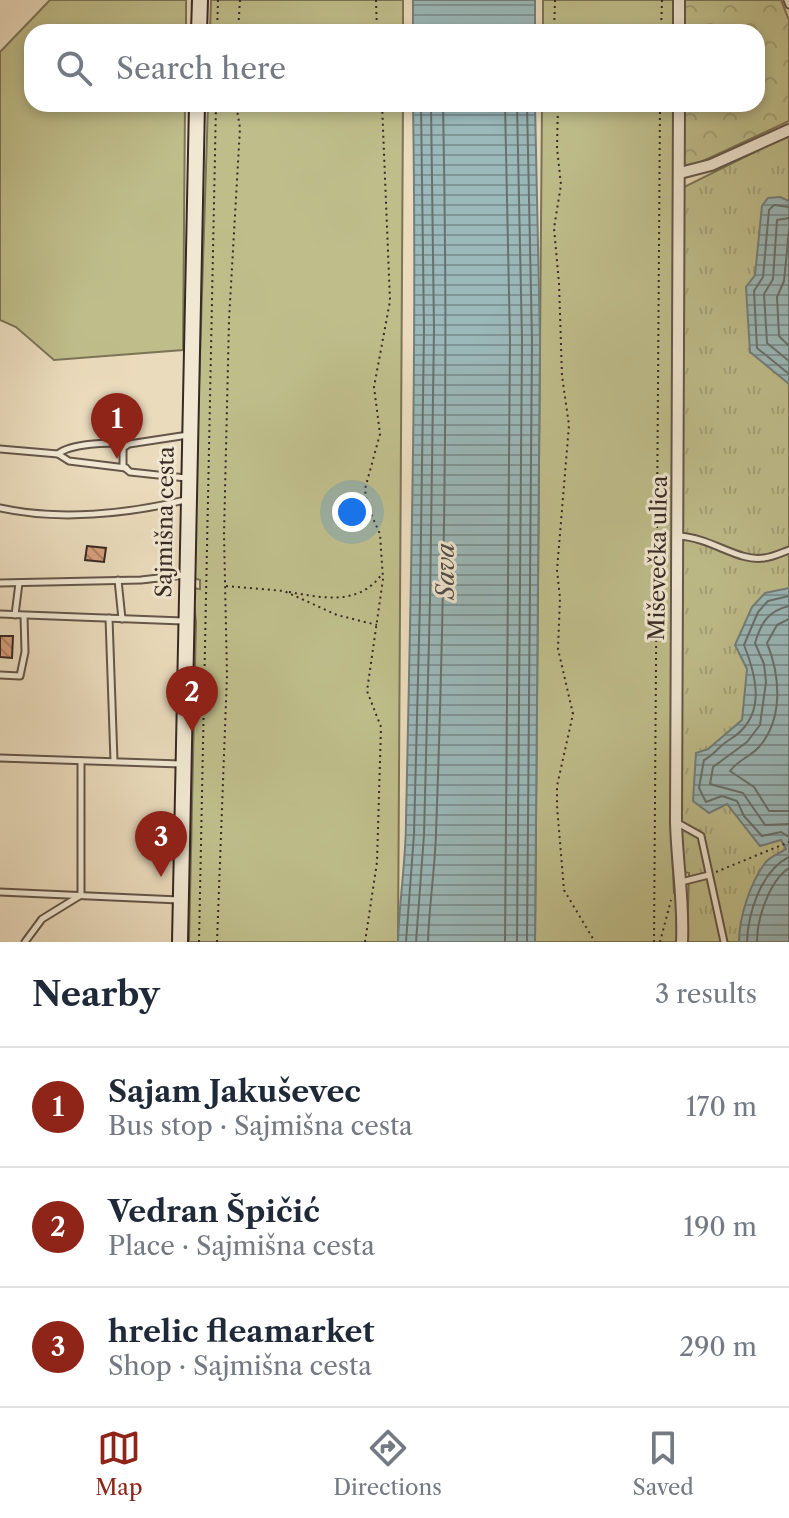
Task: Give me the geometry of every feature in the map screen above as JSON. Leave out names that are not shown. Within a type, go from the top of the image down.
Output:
[{"type":"street","points":[[199,24],[200,0]]},
{"type":"street","points":[[679,0],[679,24]]},
{"type":"street","name":"Sajmišna cesta","points":[[180,942],[185,575],[197,112]]},
{"type":"street","name":"Miševečka ulica","points":[[679,112],[676,822],[682,942]]},
{"type":"street","points":[[680,173],[711,165],[789,130]]},
{"type":"lane","points":[[58,454],[66,449],[113,443],[126,445],[189,435]]},
{"type":"lane","points":[[126,445],[123,448],[126,468]]},
{"type":"lane","points":[[0,449],[58,454],[69,461],[188,478]]},
{"type":"lane","points":[[0,508],[36,515],[118,511],[187,499]]},
{"type":"lane","points":[[679,536],[701,537],[749,558],[763,558],[789,550]]},
{"type":"lane","points":[[0,583],[185,575]]},
{"type":"lane","points":[[118,580],[122,619]]},
{"type":"lane","points":[[15,615],[19,583]]},
{"type":"lane","points":[[0,614],[185,621]]},
{"type":"lane","points":[[0,675],[20,676],[25,652],[24,616]]},
{"type":"lane","points":[[109,618],[114,762]]},
{"type":"lane","points":[[0,758],[182,764]]},
{"type":"lane","points":[[81,761],[81,895]]},
{"type":"lane","points":[[676,822],[701,836],[724,942]]},
{"type":"lane","points":[[681,882],[709,875]]},
{"type":"lane","points":[[0,892],[180,900]]},
{"type":"lane","points":[[25,942],[42,919],[81,895]]},
{"type":"path","points":[[217,24],[218,0]]},
{"type":"path","points":[[238,24],[240,0]]},
{"type":"path","points":[[376,0],[377,24]]},
{"type":"path","points":[[554,24],[555,0]]},
{"type":"path","points":[[661,24],[662,0]]},
{"type":"path","points":[[199,942],[204,551],[216,112]]},
{"type":"path","points":[[217,942],[227,675],[225,586],[229,320],[240,128],[237,112]]},
{"type":"path","points":[[365,942],[377,862],[381,727],[367,691],[383,573],[380,534],[367,505],[365,489],[380,434],[374,387],[390,301],[382,112]]},
{"type":"path","points":[[558,112],[561,185],[554,228],[562,376],[569,425],[557,570],[560,598],[558,649],[573,714],[557,786],[557,820],[564,890],[595,942]]},
{"type":"path","points":[[654,942],[660,112]]},
{"type":"path","points":[[225,586],[329,599],[365,591],[383,573]]},
{"type":"path","points":[[284,591],[337,615],[378,626]]},
{"type":"path","points":[[709,875],[789,842]]},
{"type":"path","points":[[660,942],[669,904],[681,882]]},
{"type":"green space","points":[[50,0],[186,0],[186,24],[27,24]]},
{"type":"green space","points":[[211,0],[403,0],[403,24],[210,24]]},
{"type":"green space","points":[[543,0],[674,0],[674,24],[543,24]]},
{"type":"green space","points":[[684,0],[781,0],[789,20],[789,121],[688,168],[684,162],[684,112],[765,112],[765,24],[684,24]]},
{"type":"green space","points":[[24,27],[24,112],[185,112],[183,350],[54,360],[16,327],[0,320],[0,52]]},
{"type":"green space","points":[[208,112],[403,112],[398,942],[189,942],[196,622],[192,588],[200,589],[200,580],[193,578]]},
{"type":"green space","points":[[542,112],[674,112],[671,831],[674,893],[679,894],[678,942],[535,942]]},
{"type":"green space","points":[[789,135],[789,942],[687,942],[689,873],[683,872],[680,833],[684,187]]},
{"type":"water","points":[[413,0],[535,0],[535,24],[413,24]]},
{"type":"water","name":"Sava","points":[[413,112],[535,112],[540,339],[535,942],[398,942],[406,836],[414,283]]},
{"type":"water","points":[[780,197],[789,201],[789,384],[750,352],[746,287],[755,275],[762,206],[768,198]]},
{"type":"water","points":[[789,588],[789,942],[739,942],[743,912],[755,880],[767,861],[786,849],[781,840],[760,846],[727,804],[709,813],[693,801],[696,753],[708,749],[742,720],[747,669],[735,645],[752,607],[765,593]]},
{"type":"building","points":[[87,546],[106,548],[104,562],[85,560]]},
{"type":"building","points":[[0,636],[13,636],[12,658],[0,657]]},
{"type":"place","name":"Sajam Jakuševec","points":[[117,459]]},
{"type":"place","name":"Vedran Špičić","points":[[192,732]]},
{"type":"place","name":"hrelic fleamarket","points":[[161,877]]}]
